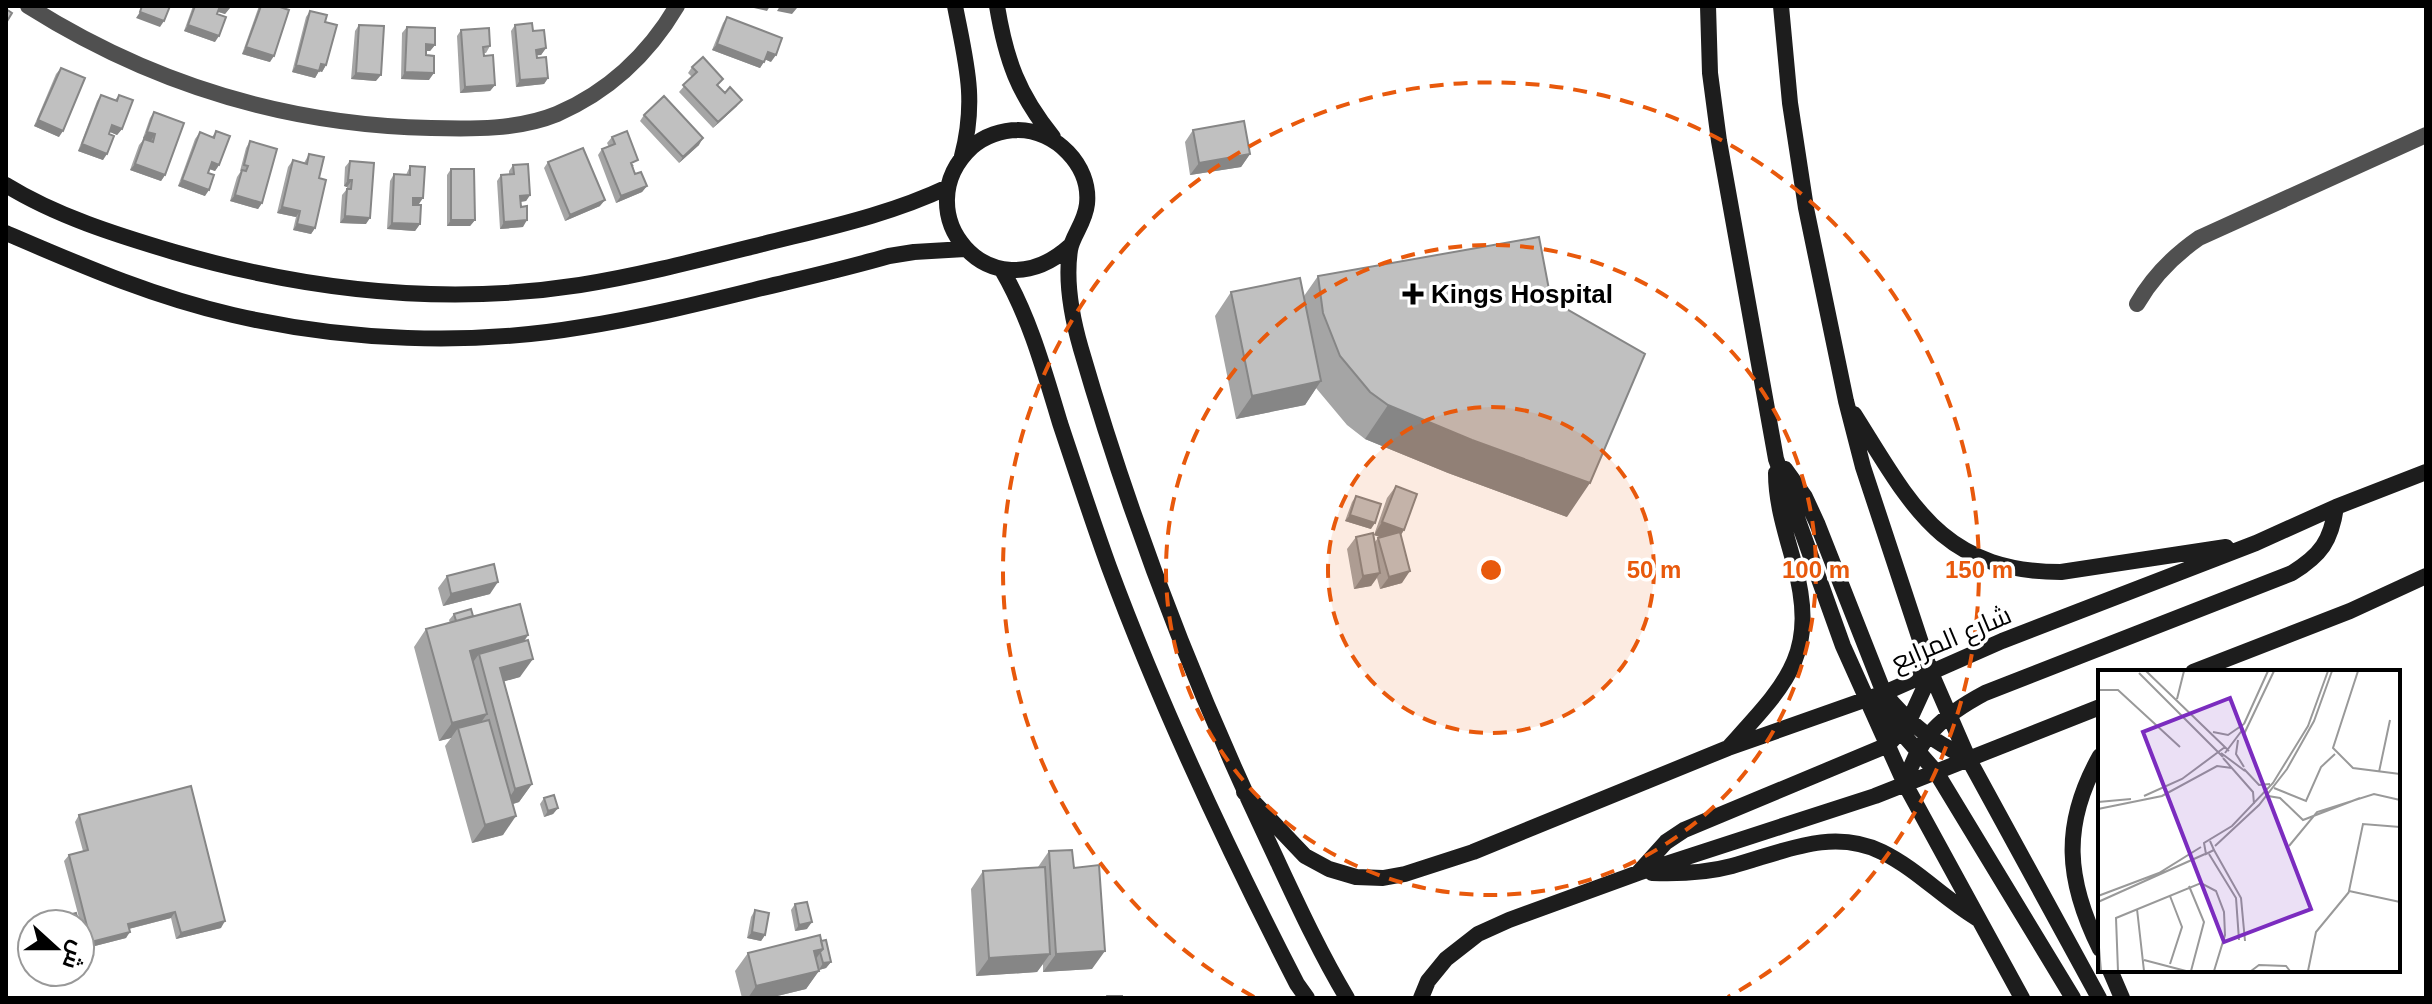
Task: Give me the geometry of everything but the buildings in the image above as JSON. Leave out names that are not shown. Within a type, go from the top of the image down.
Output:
[{"type":"street","points":[[28,6],[75,36],[149,71],[225,97],[304,116],[385,127],[466,129],[511,126],[555,115],[595,95],[631,68],[661,34],[677,6]]},
{"type":"street","points":[[955,6],[970,83],[968,132],[962,156],[948,187],[947,209],[953,231],[965,249],[982,262],[1002,270],[1021,271],[1039,268],[1056,259],[1070,246],[1083,225],[1088,201],[1086,184],[1070,153],[1034,114],[1016,82],[1004,47],[997,6]]},
{"type":"street","points":[[1708,6],[1710,73],[1719,141],[1776,459],[1779,507],[1804,604],[1803,631],[1794,663],[1770,701],[1728,748]]},
{"type":"street","points":[[1781,6],[1790,103],[1806,208],[1846,401],[1863,467],[1931,673],[1968,758],[2099,998]]},
{"type":"street","points":[[962,156],[978,142],[996,133],[1017,130],[1038,133],[1057,142]]},
{"type":"street","points":[[2137,304],[2157,273],[2199,238],[2426,135]]},
{"type":"street","points":[[6,185],[101,228],[206,261],[313,284],[401,293],[491,293],[579,285],[666,268],[886,213],[948,187]]},
{"type":"street","points":[[6,233],[87,269],[175,299],[235,315],[296,326],[388,336],[508,336],[581,328],[673,310],[889,256],[965,249]]},
{"type":"street","points":[[1070,246],[1072,314],[1108,437],[1172,616],[1244,792],[1323,958],[1347,998]]},
{"type":"street","points":[[1002,270],[1028,322],[1072,460],[1151,674],[1245,882],[1305,997]]},
{"type":"street","points":[[1846,401],[1914,508],[1955,545],[1978,557],[2034,572],[2061,572],[2256,543]]},
{"type":"street","points":[[1776,459],[1805,497],[1884,693],[1905,726]]},
{"type":"street","points":[[1776,459],[1843,646],[1866,699],[1905,726],[1922,743],[1936,772],[2073,998]]},
{"type":"street","name":"شارع المرابع","points":[[2022,998],[1905,784],[1866,699],[2002,641],[2256,543],[2426,472]]},
{"type":"street","points":[[1905,784],[1922,743],[1949,714],[1985,693],[2292,573],[2310,562],[2324,546],[2333,528],[2336,507]]},
{"type":"street","points":[[2198,670],[2350,611],[2426,576]]},
{"type":"street","points":[[2217,670],[2262,646]]},
{"type":"street","points":[[1638,873],[1666,842],[1684,830],[1888,745],[1905,726],[1931,673]]},
{"type":"street","points":[[1244,792],[1305,856],[1329,869],[1356,877],[1383,878],[1473,852],[1728,748],[1866,699]]},
{"type":"street","points":[[1421,998],[1428,981],[1446,959],[1478,934],[1509,920],[1638,873],[1905,784],[2098,708]]},
{"type":"street","points":[[1922,743],[1968,758]]},
{"type":"street","points":[[2098,760],[2080,796],[2072,837],[2072,868],[2078,898],[2098,944]]},
{"type":"street","points":[[1638,873],[1673,874],[1710,870],[1812,843],[1855,844],[1879,850],[1895,859],[1948,901],[1978,919]]},
{"type":"street","points":[[2111,972],[2122,998]]},
{"type":"place","name":"Kings Hospital","points":[[1413,294]]}]
